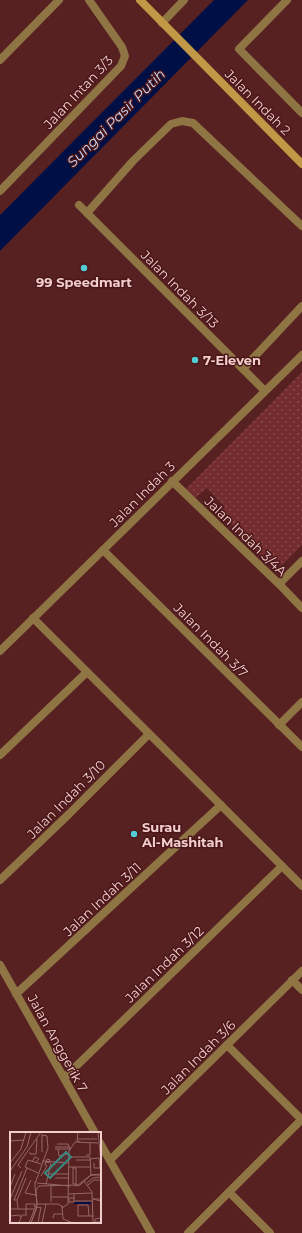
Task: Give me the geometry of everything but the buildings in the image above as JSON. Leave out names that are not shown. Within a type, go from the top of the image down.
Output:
[{"type":"street","points":[[0,60],[59,0]]},
{"type":"street","name":"Jalan Intan 3/3","points":[[0,191],[121,66],[125,56],[122,47],[89,0]]},
{"type":"street","name":"Jalan Indah 2","points":[[140,0],[302,164]]},
{"type":"street","points":[[162,23],[184,0]]},
{"type":"street","points":[[287,0],[239,49],[302,113]]},
{"type":"street","points":[[87,213],[133,162],[171,124],[182,121],[193,123],[302,226]]},
{"type":"street","name":"Jalan Indah 3/13","points":[[79,205],[264,390]]},
{"type":"street","points":[[242,369],[302,306]]},
{"type":"street","name":"Jalan Indah 3","points":[[0,651],[264,390],[302,355]]},
{"type":"street","name":"Jalan Indah 3/4A","points":[[172,481],[302,608]]},
{"type":"street","name":"Jalan Indah 3/7","points":[[103,550],[302,747]]},
{"type":"street","points":[[279,584],[302,561]]},
{"type":"street","points":[[33,618],[302,886]]},
{"type":"street","points":[[0,755],[87,672]]},
{"type":"street","points":[[279,725],[302,702]]},
{"type":"street","name":"Jalan Indah 3/10","points":[[0,880],[149,734]]},
{"type":"street","name":"Jalan Indah 3/11","points":[[16,994],[221,806]]},
{"type":"street","name":"Jalan Indah 3/12","points":[[64,1078],[282,866]]},
{"type":"street","name":"Jalan Anggerik 7","points":[[0,965],[94,1132]]},
{"type":"street","name":"Jalan Indah 3/6","points":[[110,1160],[302,971]]},
{"type":"street","points":[[292,980],[302,990]]},
{"type":"street","points":[[188,1233],[302,1119],[227,1045]]},
{"type":"street","points":[[101,1145],[151,1233]]},
{"type":"street","points":[[229,1192],[270,1233]]},
{"type":"shaded area","points":[[302,372],[302,545],[282,565],[266,561],[220,512],[225,507],[207,488],[195,498],[186,489]]},
{"type":"water","name":"Sungai Pasir Putih","points":[[214,0],[248,0],[0,251],[0,215]]},
{"type":"place","name":"99 Speedmart","points":[[84,268]]},
{"type":"place","name":"7-Eleven","points":[[195,360]]},
{"type":"place","name":"Surau Al-Mashitah","points":[[134,834]]}]
